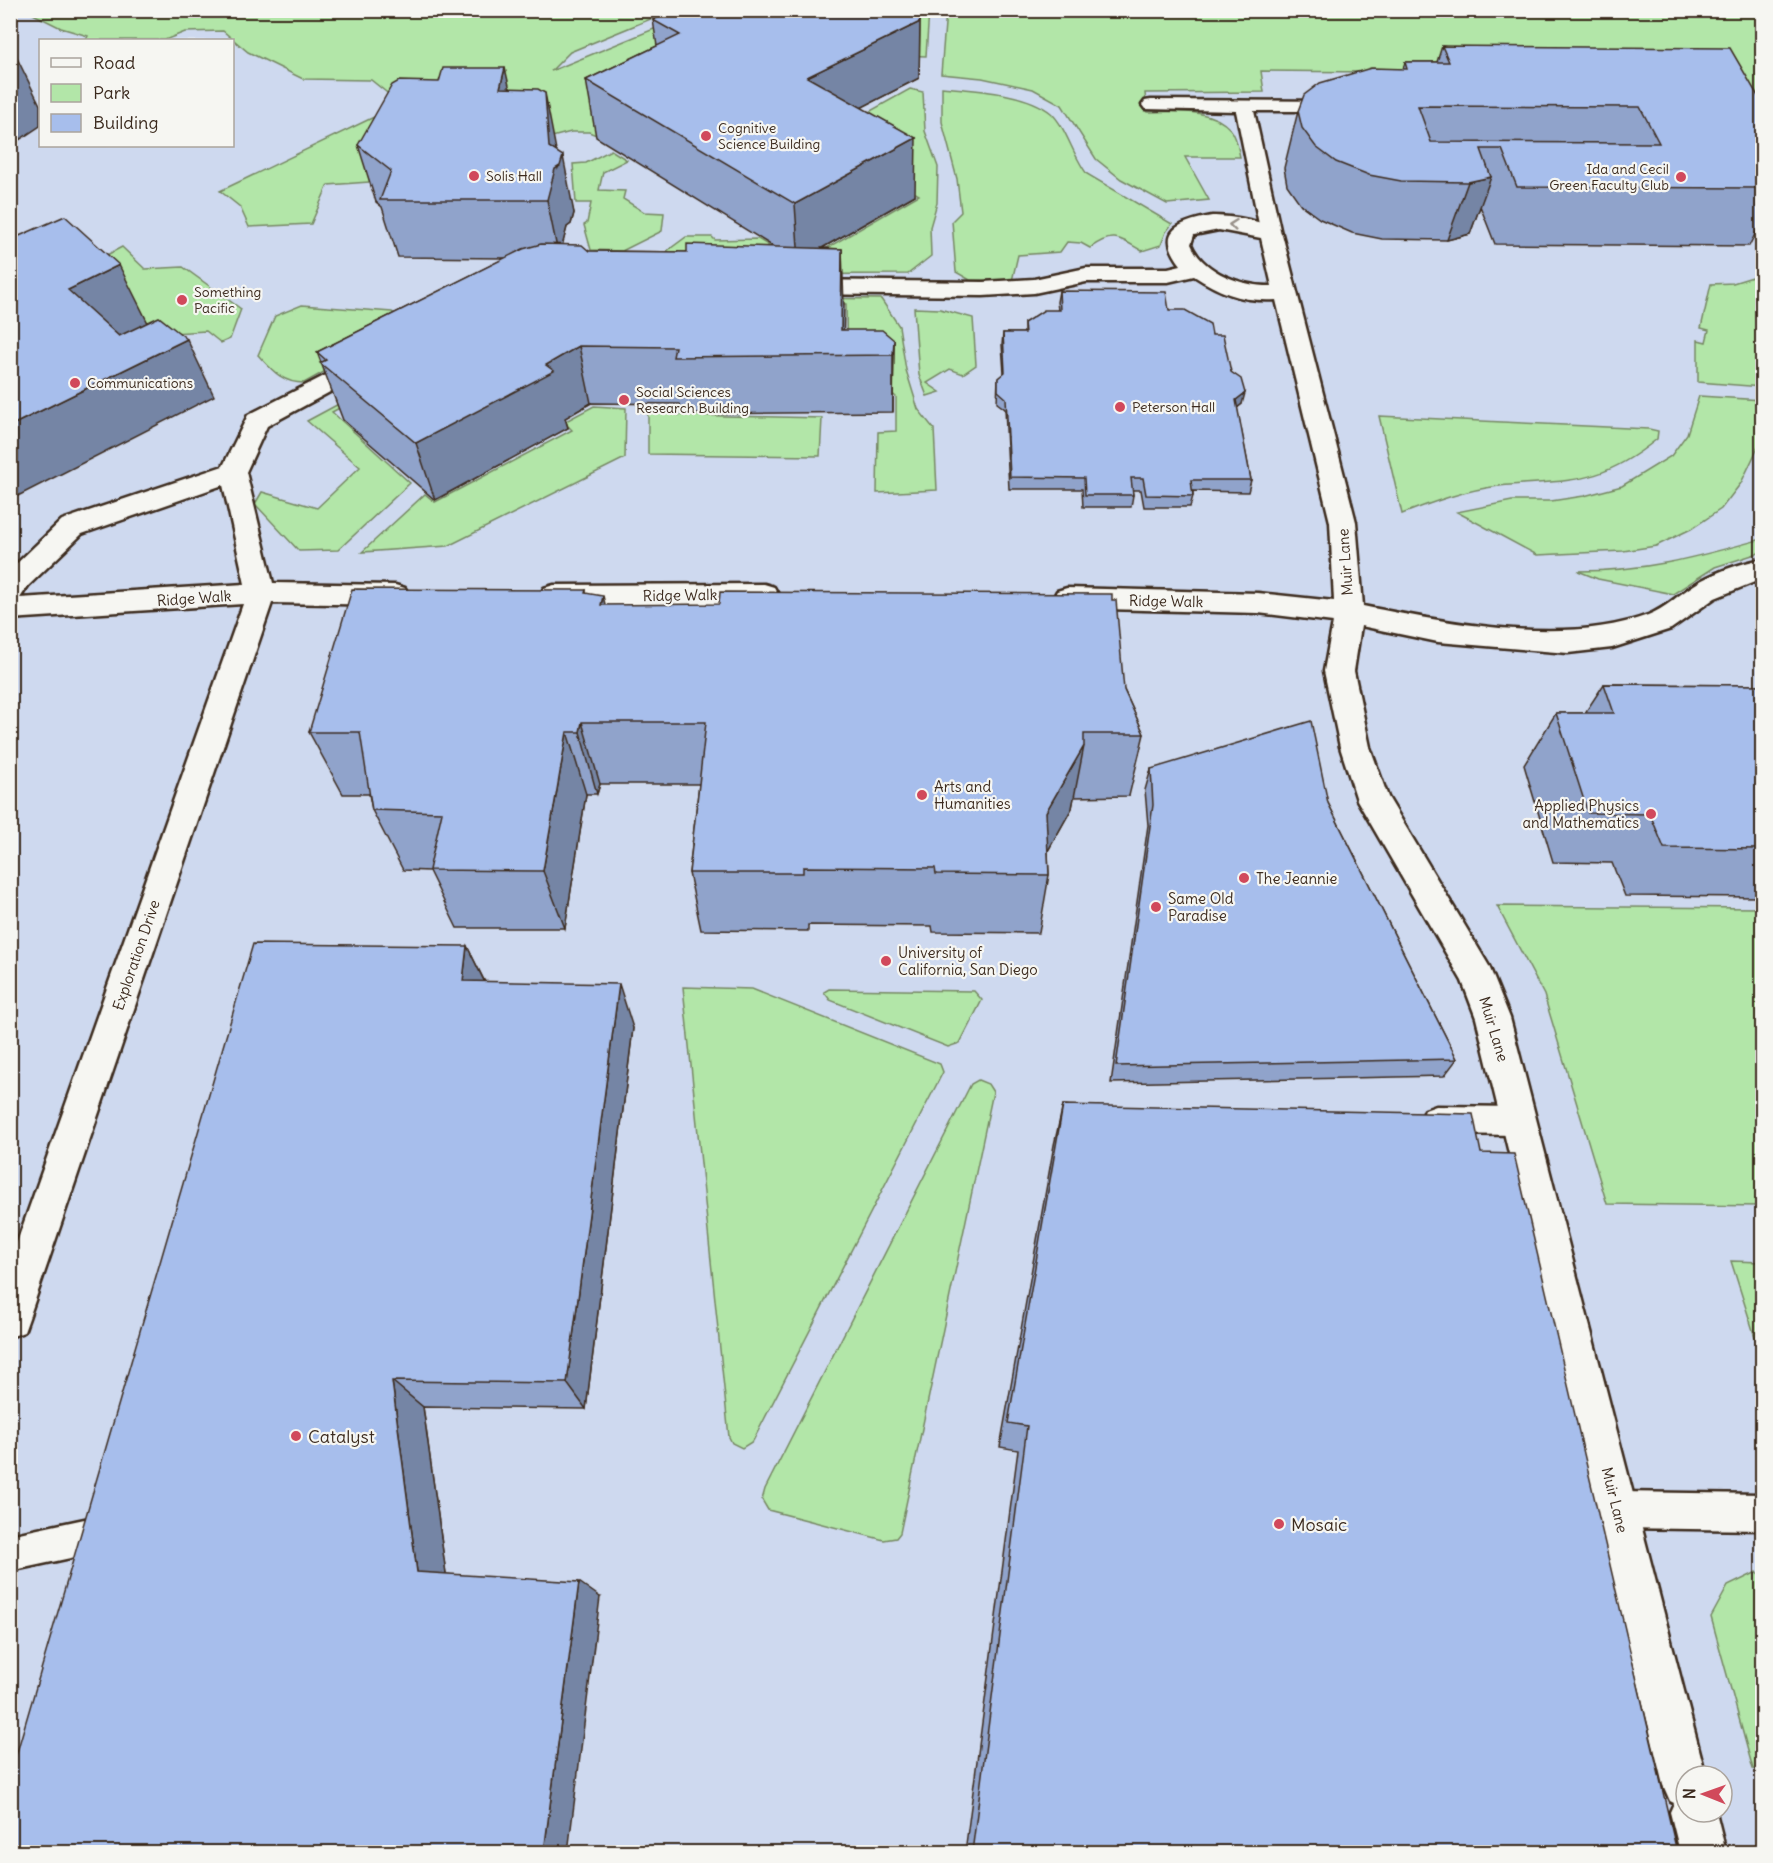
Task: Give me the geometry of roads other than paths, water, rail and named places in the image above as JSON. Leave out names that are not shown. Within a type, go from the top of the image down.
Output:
[{"type":"street","points":[[1271,234],[1230,224],[1208,224],[1192,228],[1183,235],[1179,244],[1185,259],[1196,268],[1243,292],[1286,293]]},
{"type":"street","name":"Muir Lane","points":[[1271,234],[1343,522],[1349,614],[1339,671],[1358,758],[1373,800],[1477,976],[1493,1018],[1681,1764]]},
{"type":"street","points":[[779,287],[983,289],[1034,286],[1086,276],[1168,275],[1196,268]]},
{"type":"street","points":[[261,593],[232,472],[257,421],[390,350]]},
{"type":"street","points":[[10,591],[18,579],[72,527],[232,472]]},
{"type":"street","name":"Ridge Walk","points":[[1038,597],[1258,603],[1349,614],[1438,632],[1568,642],[1612,637],[1661,622],[1705,591],[1740,575],[1762,569]]},
{"type":"street","name":"Ridge Walk","points":[[10,609],[261,593],[424,595]]},
{"type":"street","name":"Exploration Drive","points":[[10,1318],[261,593]]},
{"type":"street","name":"Ridge Walk","points":[[531,595],[785,594]]},
{"type":"street","points":[[1696,1824],[1703,1852]]},
{"type":"lane","points":[[1151,105],[1355,106]]},
{"type":"lane","points":[[1244,105],[1271,234]]},
{"type":"lane","points":[[1407,1120],[1519,1121]]},
{"type":"lane","points":[[1618,1510],[1762,1512]]},
{"type":"lane","points":[[10,1553],[140,1525]]},
{"type":"place","name":"Cognitive Science Building","points":[[706,136]]},
{"type":"place","name":"Solis Hall","points":[[474,176]]},
{"type":"place","name":"Ida and Cecil Green Faculty Club","points":[[1681,177]]},
{"type":"place","name":"Something Pacific","points":[[182,300]]},
{"type":"place","name":"Communications","points":[[75,383]]},
{"type":"place","name":"Social Sciences Research Building","points":[[624,400]]},
{"type":"place","name":"Peterson Hall","points":[[1120,407]]},
{"type":"place","name":"Arts and Humanities","points":[[922,795]]},
{"type":"place","name":"Applied Physics and Mathematics","points":[[1651,814]]},
{"type":"place","name":"The Jeannie","points":[[1244,878]]},
{"type":"place","name":"Same Old Paradise","points":[[1156,907]]},
{"type":"place","name":"University of California, San Diego","points":[[886,961]]},
{"type":"place","name":"Catalyst","points":[[296,1436]]},
{"type":"place","name":"Mosaic","points":[[1279,1524]]}]
